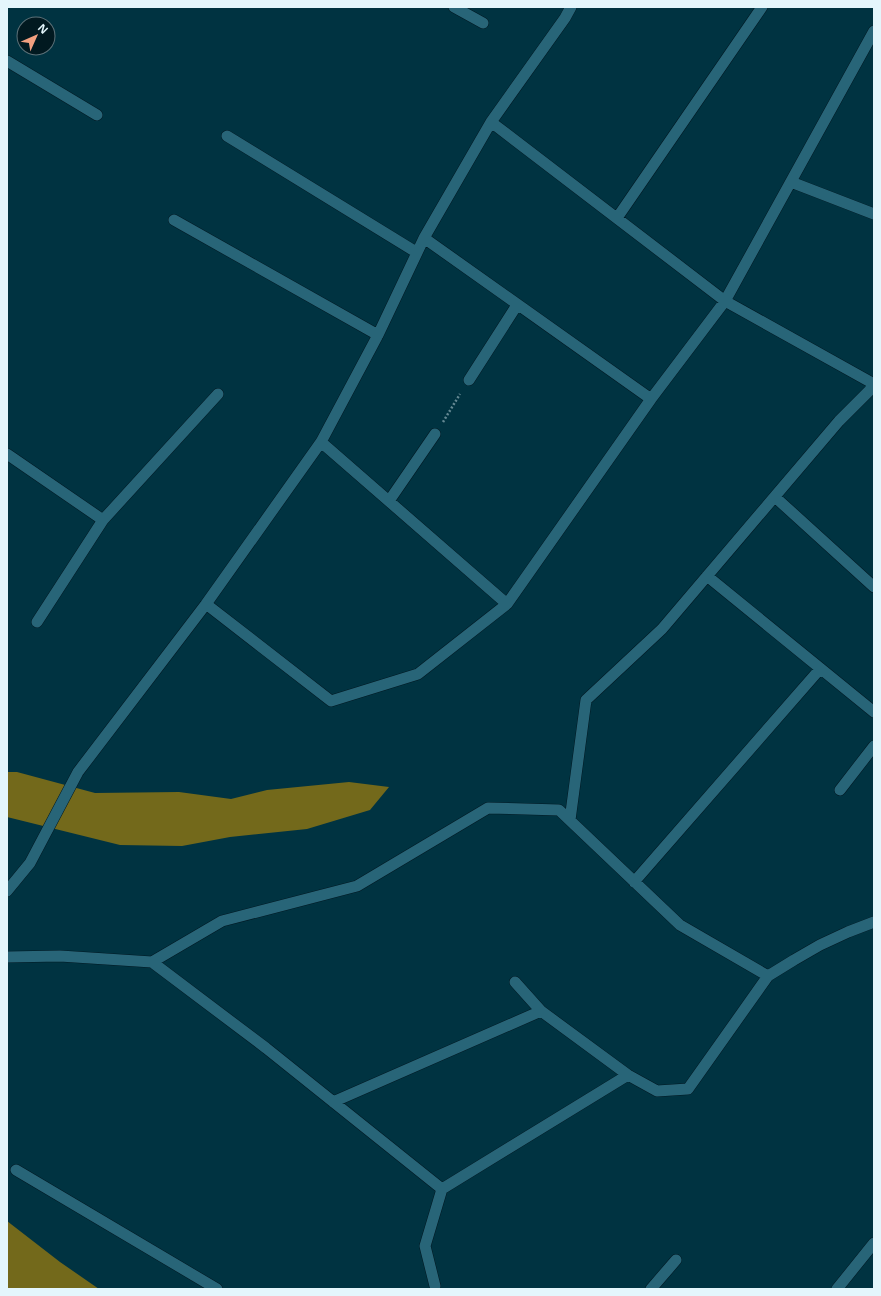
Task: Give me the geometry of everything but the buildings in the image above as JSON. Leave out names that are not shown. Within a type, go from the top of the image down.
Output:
[{"type":"street","points":[[454,7],[483,23]]},
{"type":"street","points":[[7,891],[30,863],[78,772],[206,604],[321,442],[378,335],[416,252],[424,238],[491,122],[565,18],[571,7]]},
{"type":"street","points":[[617,218],[762,7]]},
{"type":"street","points":[[206,604],[331,701],[418,674],[507,604],[651,399],[725,301],[874,31]]},
{"type":"street","points":[[7,62],[97,115]]},
{"type":"street","points":[[491,122],[725,301],[874,385],[839,421],[662,629],[586,700],[570,820]]},
{"type":"street","points":[[227,136],[416,252]]},
{"type":"street","points":[[791,182],[874,214]]},
{"type":"street","points":[[174,220],[378,335]]},
{"type":"street","points":[[424,238],[517,306],[651,399]]},
{"type":"street","points":[[469,380],[517,306]]},
{"type":"street","points":[[37,622],[103,520],[218,394]]},
{"type":"street","points":[[389,501],[435,434]]},
{"type":"street","points":[[321,442],[507,604]]},
{"type":"street","points":[[7,454],[103,520]]},
{"type":"street","points":[[775,497],[874,587]]},
{"type":"street","points":[[707,576],[874,712]]},
{"type":"street","points":[[634,882],[820,669]]},
{"type":"street","points":[[840,790],[874,746]]},
{"type":"street","points":[[152,962],[222,921],[357,886],[488,808],[559,810],[680,925],[768,976]]},
{"type":"street","points":[[515,982],[541,1011],[628,1075],[657,1091],[688,1089],[768,976],[820,945],[874,922]]},
{"type":"street","points":[[7,957],[60,956],[152,962],[266,1048],[442,1189]]},
{"type":"street","points":[[333,1102],[541,1011]]},
{"type":"street","points":[[436,1288],[425,1246],[442,1189],[628,1075]]},
{"type":"street","points":[[16,1170],[217,1289]]},
{"type":"street","points":[[837,1289],[874,1243]]},
{"type":"street","points":[[651,1289],[676,1260]]},
{"type":"path","points":[[435,434],[469,380]]},
{"type":"shaded area","points":[[7,772],[17,772],[95,793],[179,792],[231,799],[267,790],[349,782],[389,787],[370,810],[307,829],[230,837],[182,846],[120,845],[7,817]]},
{"type":"shaded area","points":[[7,1221],[60,1262],[99,1289],[7,1289]]}]
